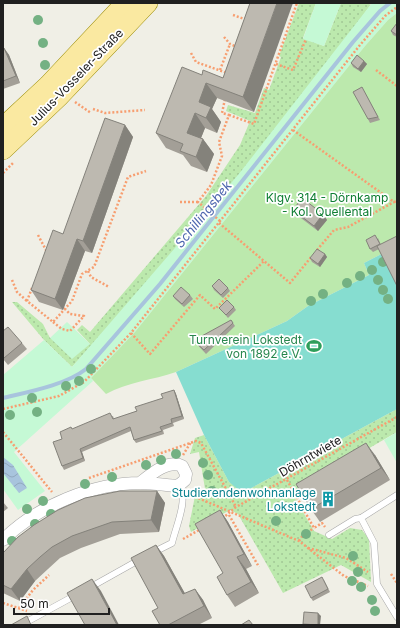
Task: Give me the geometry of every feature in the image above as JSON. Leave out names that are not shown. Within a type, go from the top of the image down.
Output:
[{"type":"main road","name":"Julius-Vosseler-Straße","points":[[3,127],[48,85],[125,3]]},
{"type":"main road","name":"Julius-Vosseler-Straße","points":[[3,150],[60,96],[148,3]]},
{"type":"street","points":[[3,540],[28,521],[59,502],[107,487],[140,483],[181,484],[186,477],[182,466],[174,464],[156,471],[140,483]]},
{"type":"lane","points":[[21,625],[172,543],[183,500],[181,484]]},
{"type":"lane","points":[[329,535],[361,518],[397,495]]},
{"type":"lane","points":[[361,518],[374,543],[377,584],[397,618]]},
{"type":"path","points":[[226,96],[221,110],[222,113],[254,124],[268,86],[284,32],[295,5]]},
{"type":"path","points":[[3,409],[59,396],[84,382],[131,333],[360,45],[386,16],[397,7]]},
{"type":"path","points":[[233,15],[252,22]]},
{"type":"path","points":[[224,37],[230,44],[242,49]]},
{"type":"path","points":[[275,61],[293,70],[306,39]]},
{"type":"path","points":[[220,70],[230,44]]},
{"type":"path","points":[[191,53],[196,62],[234,75]]},
{"type":"path","points":[[376,70],[397,86]]},
{"type":"path","points":[[264,84],[268,86]]},
{"type":"path","points":[[74,102],[91,113]]},
{"type":"path","points":[[93,109],[105,114],[145,110]]},
{"type":"path","points":[[198,202],[211,185],[222,156],[219,142],[229,115]]},
{"type":"path","points":[[180,202],[198,202],[290,283],[334,230],[348,227],[396,202],[293,130]]},
{"type":"path","points":[[53,322],[72,301],[82,274],[94,267],[128,177],[146,171]]},
{"type":"path","points":[[38,235],[46,250],[44,257]]},
{"type":"path","points":[[131,333],[150,354],[200,295],[215,309],[264,260]]},
{"type":"path","points":[[88,271],[91,277],[109,287]]},
{"type":"path","points":[[12,280],[17,292],[27,301],[62,329],[70,331],[84,316],[70,314],[64,309]]},
{"type":"path","points":[[27,301],[33,286]]},
{"type":"path","name":"Döhrntwiete","points":[[231,510],[397,417]]},
{"type":"path","points":[[3,432],[59,502]]},
{"type":"path","points":[[287,480],[314,528]]},
{"type":"path","points":[[181,484],[195,497],[231,510],[299,541],[308,548],[344,576],[368,587],[377,584],[367,570],[346,558],[308,548]]},
{"type":"path","points":[[222,518],[229,515],[231,510]]},
{"type":"path","points":[[229,515],[259,567]]},
{"type":"path","points":[[299,541],[303,535],[322,523],[329,535]]},
{"type":"path","points":[[194,533],[208,526]]},
{"type":"path","points":[[391,574],[397,583]]},
{"type":"path","points":[[19,608],[33,590],[49,575]]},
{"type":"path","points":[[3,603],[40,615]]},
{"type":"green space","points":[[299,3],[316,3],[303,38],[324,46],[341,3],[369,3],[370,5],[372,3],[257,160],[72,367],[44,340],[12,302],[17,302],[43,324],[50,338],[90,344],[77,330],[82,325],[90,332],[206,196],[240,145],[250,121],[226,111],[228,105],[255,113],[264,88],[269,90],[281,57],[279,56]]},
{"type":"green space","points":[[316,3],[341,3],[324,46],[303,39]]},
{"type":"green space","points":[[372,3],[397,3],[397,13],[388,20],[365,46],[135,332],[91,378],[93,381],[14,452],[45,491],[18,510],[3,489],[3,375],[44,340],[72,367],[238,175]]},
{"type":"green space","name":"Klgv. 314 - Dörnkamp - Kol. Quellental","points":[[397,13],[397,246],[364,263],[369,275],[308,306],[287,321],[176,372],[131,384],[106,394],[91,378],[135,332],[365,46],[388,20]]},
{"type":"green space","points":[[67,322],[90,344],[72,359],[50,338]]},
{"type":"green space","points":[[397,409],[397,432],[292,493],[314,531],[332,539],[350,528],[362,530],[369,539],[371,582],[341,565],[283,593],[238,514],[230,510],[191,532],[189,526],[196,491],[205,489],[199,452],[190,454],[195,438],[204,435],[229,482],[244,492]]},
{"type":"green space","points":[[397,432],[397,463],[384,440]]},
{"type":"shaded area","name":"Turnverein Lokstedt von 1892 e.V.","points":[[397,246],[397,409],[244,492],[240,491],[229,482],[204,435],[176,372],[287,321],[308,306],[369,275],[364,263]]},
{"type":"water","points":[[3,457],[13,465],[27,488],[19,493],[3,473]]},
{"type":"building","points":[[250,3],[277,3],[243,97],[206,83],[199,102],[211,107],[206,118],[195,113],[187,133],[203,139],[196,157],[180,151],[183,144],[156,133],[182,67],[202,75],[203,70],[223,78]]},
{"type":"building","points":[[397,23],[397,35],[391,31]]},
{"type":"building","points":[[4,48],[16,76],[3,81],[3,49]]},
{"type":"building","points":[[357,55],[364,61],[358,69],[351,63]]},
{"type":"building","points":[[362,87],[378,117],[368,119],[353,92]]},
{"type":"building","points":[[105,118],[125,125],[83,241],[77,239],[55,299],[31,290],[53,230],[63,234]]},
{"type":"building","points":[[302,198],[323,214],[314,226],[293,210]]},
{"type":"building","points":[[375,235],[380,244],[370,249],[366,240]]},
{"type":"building","points":[[397,236],[397,286],[377,246]]},
{"type":"building","points":[[317,249],[325,254],[318,264],[310,258]]},
{"type":"building","points":[[219,279],[228,288],[221,295],[212,286]]},
{"type":"building","points":[[181,287],[190,295],[182,304],[173,296]]},
{"type":"building","points":[[227,300],[234,307],[226,315],[219,308]]},
{"type":"building","points":[[231,320],[233,323],[204,350],[195,342],[200,337]]},
{"type":"building","points":[[8,327],[22,343],[3,358],[3,331]]},
{"type":"building","points":[[174,390],[182,416],[171,419],[172,423],[160,427],[162,431],[134,440],[130,427],[80,449],[83,458],[62,466],[53,442],[62,439],[60,432],[71,427],[72,429],[110,413],[113,419],[137,411],[135,407],[163,398],[161,394]]},
{"type":"building","points":[[366,443],[381,468],[311,509],[296,484]]},
{"type":"building","points":[[120,491],[157,491],[151,520],[112,522],[72,536],[52,547],[40,557],[27,569],[11,589],[3,585],[3,553],[18,537],[58,510],[85,498]]},
{"type":"building","points":[[220,510],[244,554],[237,557],[251,582],[227,595],[217,577],[223,573],[195,524]]},
{"type":"building","points":[[156,545],[183,594],[195,589],[204,606],[168,625],[160,625],[152,611],[158,608],[131,558]]},
{"type":"building","points":[[322,577],[328,589],[311,598],[305,586]]},
{"type":"building","points":[[92,579],[117,625],[85,625],[67,593]]},
{"type":"building","points":[[304,612],[318,613],[318,625],[303,624]]},
{"type":"building","points":[[27,616],[31,625],[11,625]]},
{"type":"building","points":[[249,620],[253,625],[241,625]]},
{"type":"waterway","name":"Schillingsbek","points":[[3,398],[58,384],[78,375],[86,369],[160,284],[353,42],[380,11],[390,3]]},
{"type":"place","name":"Turnverein Lokstedt von 1892 e.V.","points":[[314,346]]},
{"type":"place","name":"Studierendenwohnanlage Lokstedt","points":[[328,499]]}]
